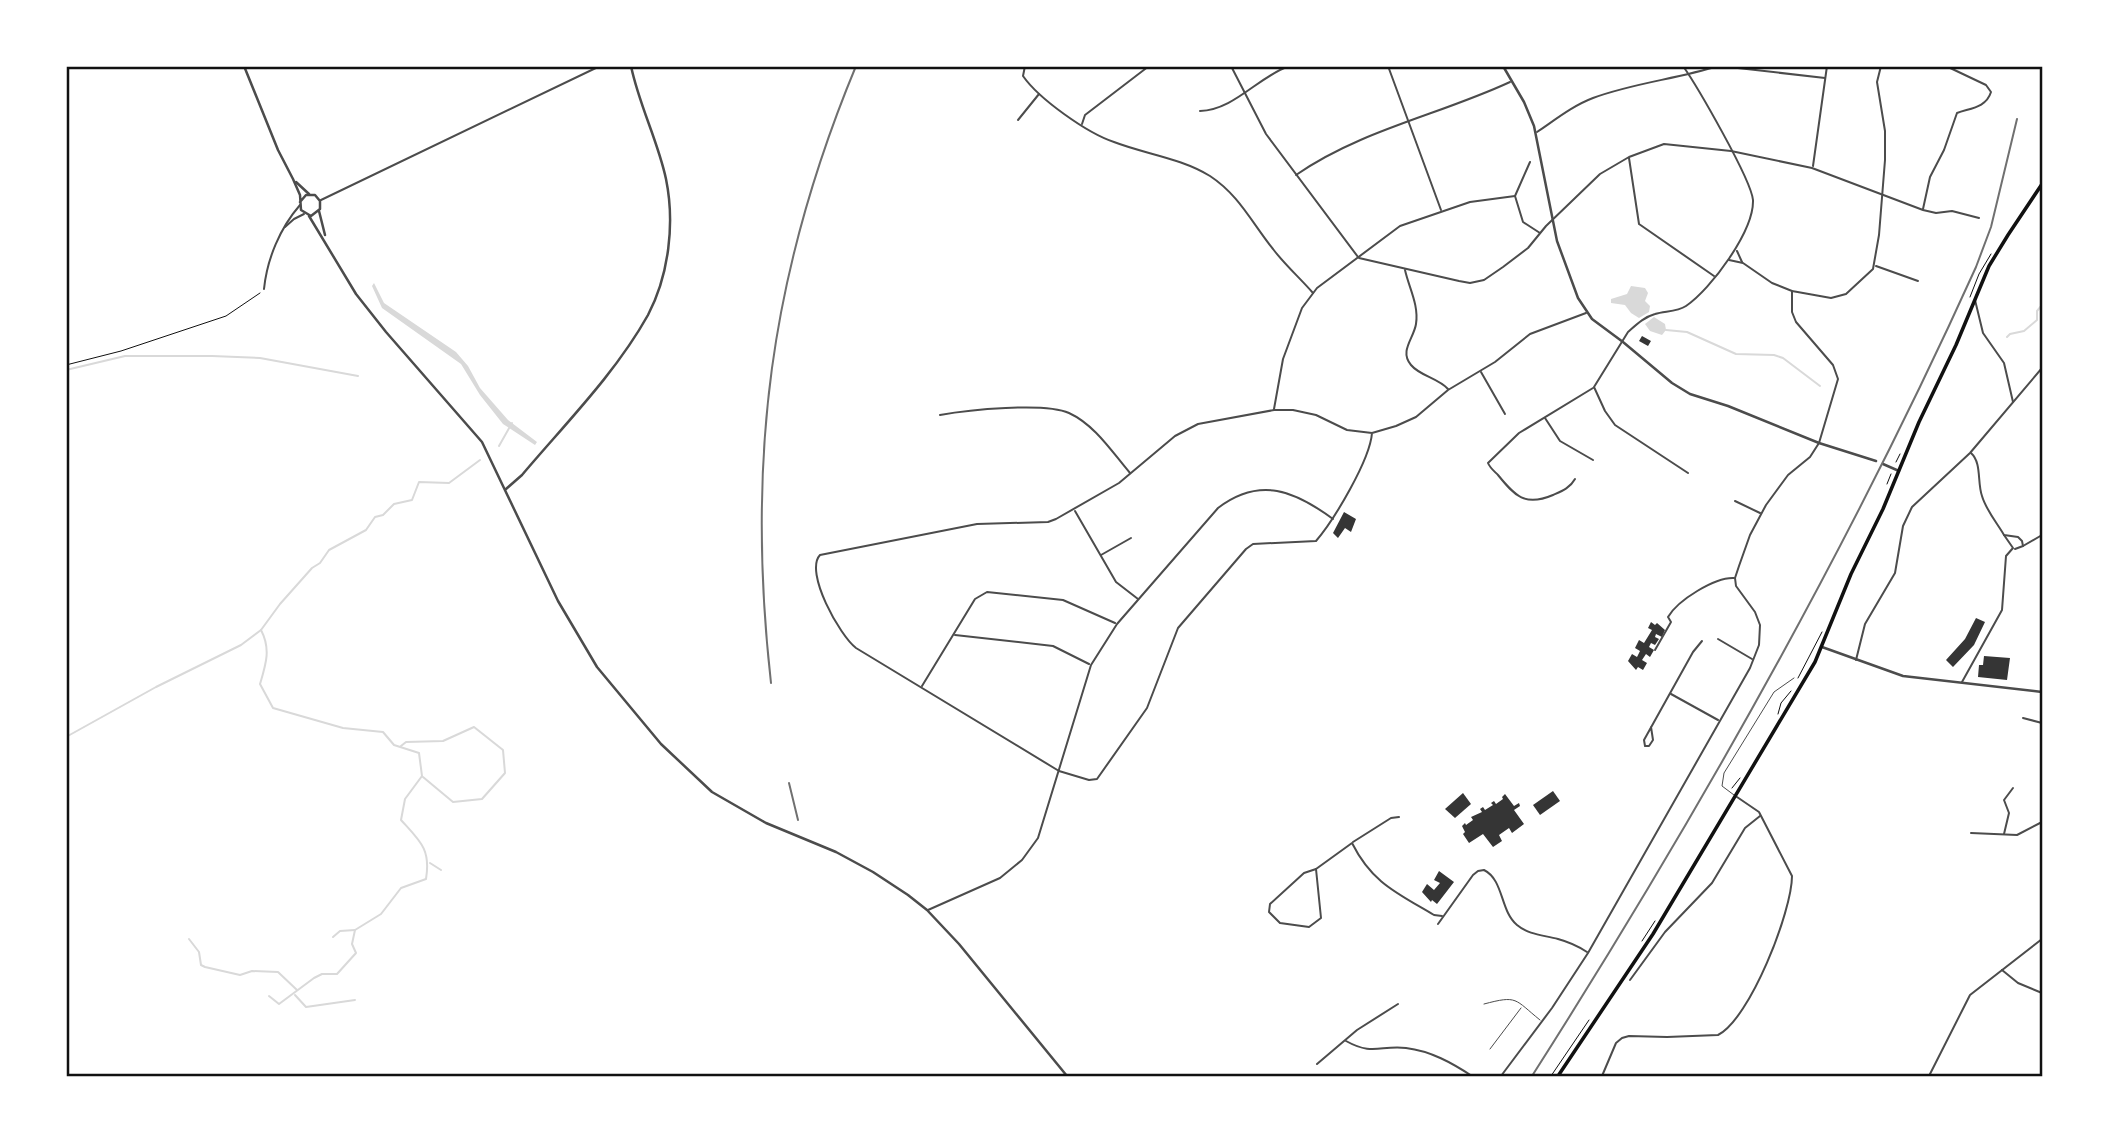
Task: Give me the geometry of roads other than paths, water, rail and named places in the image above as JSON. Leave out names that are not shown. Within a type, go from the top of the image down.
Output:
[{"type":"main road","points":[[1558,1076],[1653,934],[1822,647],[1851,574],[1997,252],[2042,184]]},
{"type":"street","points":[[244,66],[278,150],[293,179],[304,214],[309,216],[327,242],[356,294],[482,442],[558,601],[597,667],[661,744],[712,792],[766,823],[836,852],[873,872],[927,910],[959,943],[1067,1076]]},
{"type":"street","points":[[320,201],[600,66]]},
{"type":"street","points":[[506,489],[522,475],[626,348],[648,314],[661,283],[667,255],[669,221],[666,178],[631,66]]},
{"type":"street","points":[[1025,66],[1023,76],[1039,94],[1112,142],[1189,166],[1212,177],[1236,197],[1272,249],[1313,293]]},
{"type":"street","points":[[1082,124],[1085,115],[1149,66]]},
{"type":"street","points":[[1231,66],[1266,134],[1359,258],[1459,281],[1477,282],[1517,257],[1600,174],[1629,157],[1664,144],[1731,151],[1812,168],[1923,210],[1936,213],[1952,211],[1979,218]]},
{"type":"street","points":[[1200,111],[1209,111],[1244,94],[1289,66]]},
{"type":"street","points":[[1388,66],[1442,211]]},
{"type":"street","points":[[1503,66],[1524,102],[1536,132],[1552,220],[1571,279],[1587,313],[1599,326],[1623,342],[1662,376],[1690,394],[1728,406],[1819,443],[1876,461]]},
{"type":"street","points":[[1575,479],[1560,492],[1543,499],[1531,500],[1518,497],[1509,491],[1488,463],[1507,443],[1594,387],[1629,332],[1648,316],[1686,306],[1703,290],[1737,250],[1753,203],[1749,185],[1683,66]]},
{"type":"street","points":[[1536,132],[1592,99],[1658,79],[1719,66],[1825,78]]},
{"type":"street","points":[[1812,168],[1827,66]]},
{"type":"street","points":[[1728,260],[1743,263],[1772,284],[1792,291],[1831,298],[1843,296],[1874,266],[1883,193],[1885,131],[1877,82],[1881,66]]},
{"type":"street","points":[[1923,210],[1930,177],[1944,150],[1957,113],[1983,104],[1991,92],[1986,85],[1946,66]]},
{"type":"street","points":[[1296,176],[1319,160],[1408,120],[1511,81]]},
{"type":"street","points":[[1018,120],[1039,94]]},
{"type":"street","points":[[1629,157],[1639,224],[1714,276]]},
{"type":"street","points":[[1530,162],[1515,196],[1523,222],[1527,227],[1541,233]]},
{"type":"street","points":[[293,179],[320,201],[319,211],[327,242]]},
{"type":"street","points":[[264,289],[267,271],[282,231],[309,194]]},
{"type":"street","points":[[1274,410],[1283,359],[1302,308],[1313,293],[1400,226],[1470,202],[1515,196]]},
{"type":"street","points":[[309,216],[319,211]]},
{"type":"street","points":[[282,231],[294,219],[304,214]]},
{"type":"street","points":[[1737,250],[1743,263]]},
{"type":"street","points":[[1874,266],[1918,281]]},
{"type":"street","points":[[1405,269],[1417,312],[1415,330],[1406,348],[1407,360],[1413,368],[1438,381],[1448,390]]},
{"type":"street","points":[[1500,1076],[1542,1021],[1588,953],[1753,660],[1760,638],[1759,619],[1739,592],[1735,578],[1750,534],[1761,513],[1787,477],[1810,457],[1819,443],[1838,375],[1833,365],[1796,322],[1792,312],[1792,291]]},
{"type":"street","points":[[1975,300],[1983,333],[2004,363],[2013,402]]},
{"type":"street","points":[[1372,433],[1368,452],[1333,519],[1317,541],[1253,544],[1178,628],[1147,708],[1100,777],[1090,780],[1059,772],[849,643],[821,593],[816,559],[822,554],[977,524],[1048,522],[1119,483],[1175,436],[1198,424],[1274,410],[1293,410],[1325,419],[1347,430],[1372,433],[1396,426],[1416,417],[1448,390],[1481,371],[1530,334],[1587,313]]},
{"type":"street","points":[[1856,660],[1865,624],[1899,563],[1906,518],[1922,497],[1970,453],[2042,369]]},
{"type":"street","points":[[1481,371],[1505,414]]},
{"type":"street","points":[[1594,387],[1615,425],[1688,473]]},
{"type":"street","points":[[940,415],[1045,408],[1061,410],[1093,430],[1130,474]]},
{"type":"street","points":[[1545,417],[1564,444],[1593,460]]},
{"type":"street","points":[[1970,453],[1977,460],[1978,481],[1983,500],[2013,548]]},
{"type":"street","points":[[1883,464],[1899,471]]},
{"type":"street","points":[[927,910],[1000,878],[1021,860],[1038,838],[1091,664],[1117,624],[1218,508],[1240,494],[1269,489],[1303,498],[1333,519]]},
{"type":"street","points":[[1735,501],[1761,513]]},
{"type":"street","points":[[1074,509],[1116,582],[1139,600]]},
{"type":"street","points":[[2004,535],[2020,538],[2023,546]]},
{"type":"street","points":[[1962,683],[2003,610],[2006,556],[2013,548],[2023,546],[2042,535]]},
{"type":"street","points":[[1100,556],[1131,538]]},
{"type":"street","points":[[1655,650],[1671,622],[1668,617],[1679,604],[1722,579],[1735,578]]},
{"type":"street","points":[[922,687],[975,600],[988,592],[1063,600],[1117,624]]},
{"type":"street","points":[[954,635],[1052,646],[1091,664]]},
{"type":"street","points":[[1718,639],[1753,660]]},
{"type":"street","points":[[1651,727],[1653,740],[1649,746],[1645,746],[1643,740],[1702,641]]},
{"type":"street","points":[[1822,647],[1903,677],[2042,692]]},
{"type":"street","points":[[1670,694],[1720,721]]},
{"type":"street","points":[[2023,718],[2042,723]]},
{"type":"street","points":[[2004,835],[2010,813],[2004,800],[2013,788]]},
{"type":"street","points":[[1602,1076],[1616,1043],[1622,1038],[1718,1035],[1725,1032],[1769,961],[1792,882],[1789,869],[1761,815],[1736,796]]},
{"type":"street","points":[[1630,980],[1665,932],[1710,886],[1745,828],[1761,815]]},
{"type":"street","points":[[1316,869],[1321,918],[1309,928],[1280,923],[1269,912],[1269,904],[1304,873],[1316,869],[1391,818],[1399,817]]},
{"type":"street","points":[[1971,833],[2017,835],[2042,822]]},
{"type":"street","points":[[1352,843],[1362,863],[1378,880],[1434,915],[1441,916]]},
{"type":"street","points":[[1438,923],[1473,875],[1484,870],[1495,880],[1509,915],[1516,924],[1528,932],[1565,941],[1588,953]]},
{"type":"street","points":[[1929,1076],[1970,995],[2042,939]]},
{"type":"street","points":[[2002,970],[2018,983],[2042,993]]},
{"type":"street","points":[[1317,1064],[1357,1030],[1398,1004]]},
{"type":"street","points":[[1346,1041],[1360,1049],[1408,1048],[1428,1053],[1447,1060],[1472,1076]]},
{"type":"lane","points":[[1736,796],[1722,786],[1724,773],[1774,692],[1794,678]]},
{"type":"lane","points":[[1484,1004],[1514,998],[1542,1021]]},
{"type":"lane","points":[[1490,1049],[1522,1006]]},
{"type":"waterway","points":[[2007,337],[2024,331],[2037,320],[2037,311],[2042,305]]},
{"type":"waterway","points":[[1666,330],[1687,332],[1736,354],[1774,355],[1783,358],[1820,386]]},
{"type":"waterway","points":[[66,370],[125,356],[212,356],[260,358],[358,376]]},
{"type":"waterway","points":[[499,446],[512,423]]},
{"type":"waterway","points":[[66,737],[156,687],[241,645],[261,630],[280,604],[329,550],[366,530],[375,517],[383,515],[394,504],[412,500],[419,482],[449,483],[480,460]]},
{"type":"waterway","points":[[261,630],[267,650],[260,684],[273,708],[343,728],[383,732],[394,745],[419,753],[422,776],[405,799],[401,820],[422,846],[427,860],[426,879],[401,888],[381,914],[355,930],[352,944],[356,953],[337,974],[322,974],[314,978],[279,1004],[269,996]]},
{"type":"waterway","points":[[401,746],[406,742],[443,741],[474,727],[503,750],[505,773],[482,799],[453,802],[423,777]]},
{"type":"waterway","points":[[430,863],[441,870]]},
{"type":"waterway","points":[[333,937],[340,931],[355,930]]},
{"type":"waterway","points":[[189,939],[199,952],[201,965],[205,967],[240,975],[252,971],[278,972],[297,990]]},
{"type":"waterway","points":[[295,995],[306,1007],[355,1000]]},
{"type":"railway","points":[[771,683],[764,601],[762,522],[764,445],[772,369],[785,294],[803,219],[827,143],[856,66]]},
{"type":"railway","points":[[1532,1076],[1712,780],[1876,476],[1976,267],[1991,227],[2017,119]]},
{"type":"railway","points":[[789,783],[798,820]]}]
